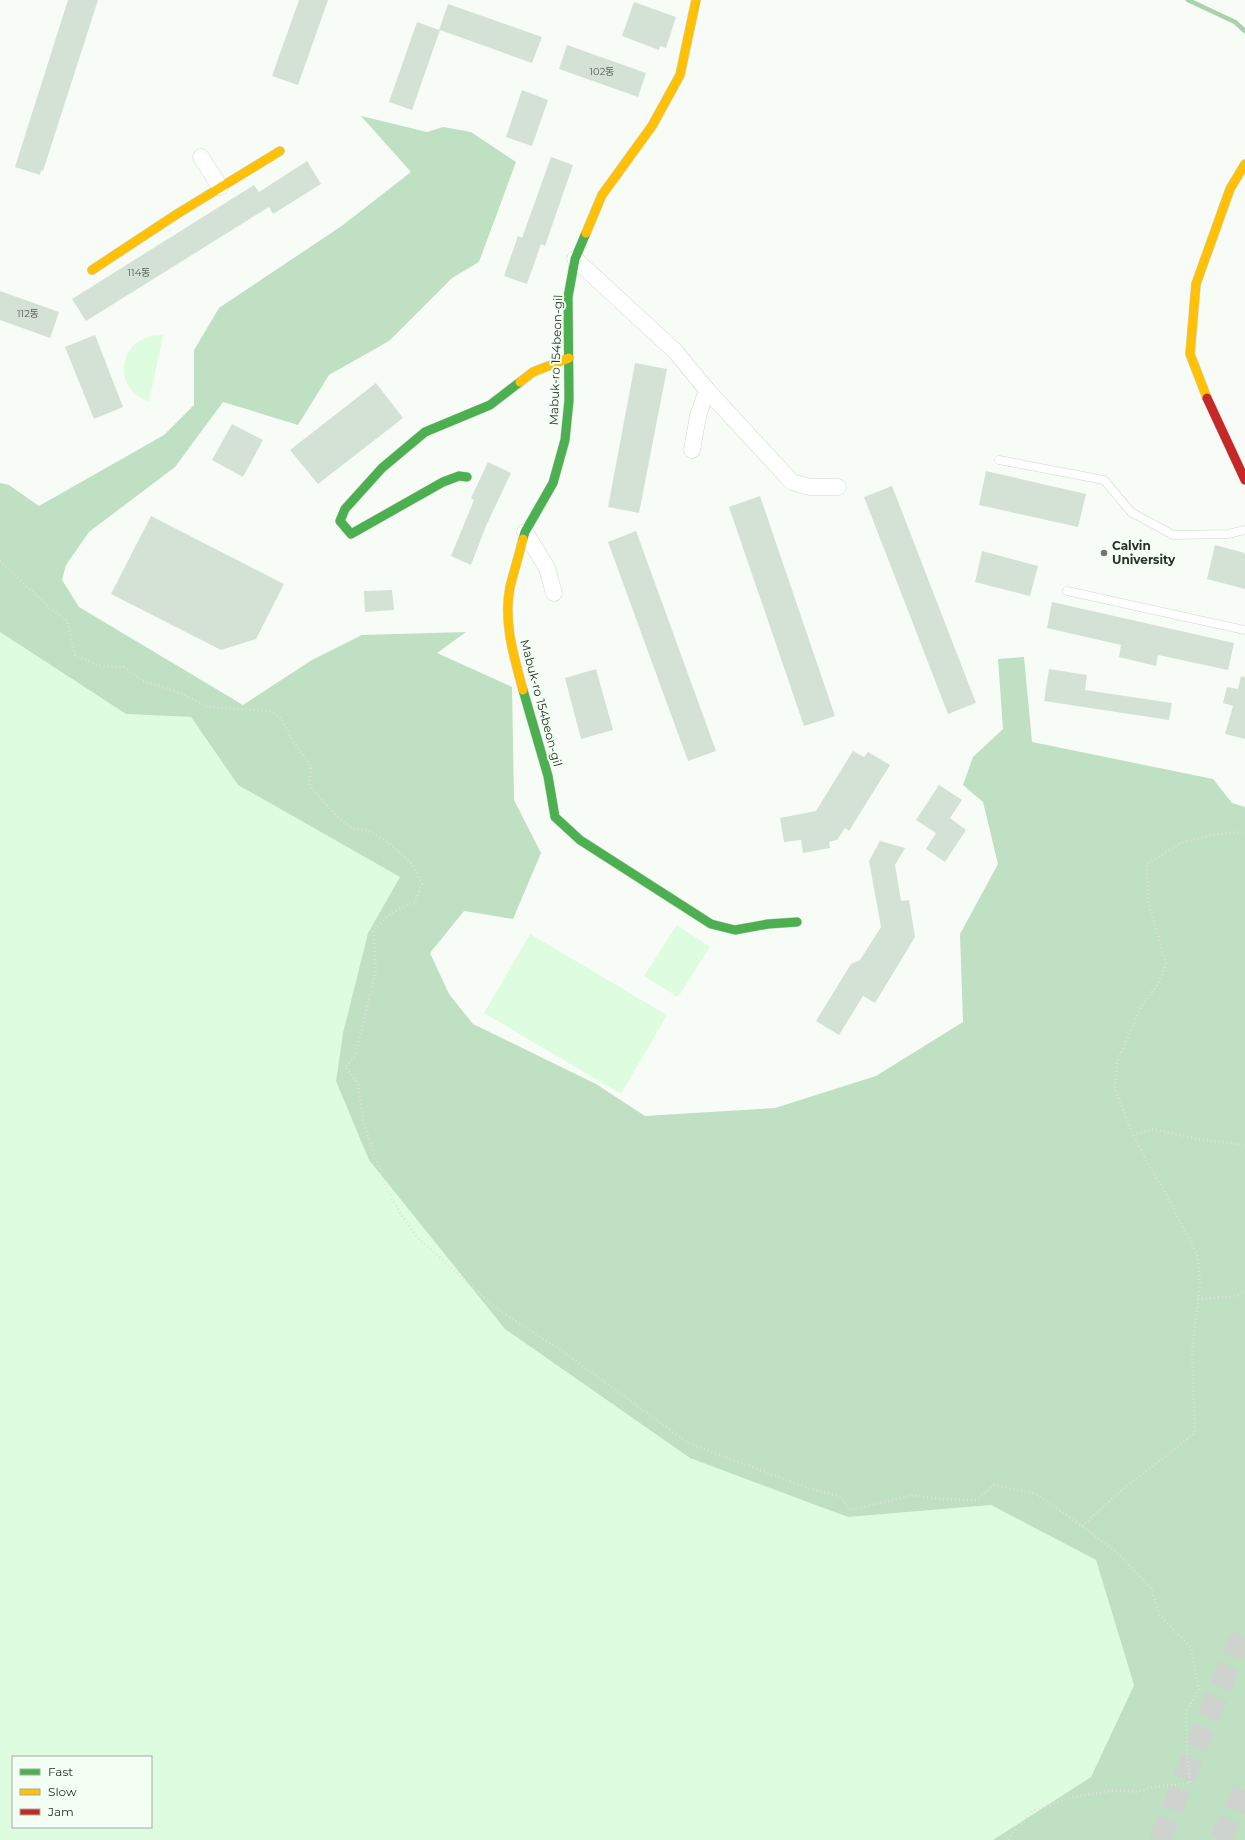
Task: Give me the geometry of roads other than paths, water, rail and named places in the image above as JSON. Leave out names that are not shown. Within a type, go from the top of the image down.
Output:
[{"type":"street","name":"Mabuk-ro 154beon-gil","points":[[696,0],[680,75],[652,126],[602,195],[575,259],[568,297],[569,400],[565,440],[553,483],[525,532],[510,588],[508,614],[512,648],[548,776],[555,817],[580,840],[711,924],[734,930],[753,928],[768,924],[797,922]]},
{"type":"street","points":[[92,270],[220,187],[280,151]]},
{"type":"street","points":[[201,157],[220,187]]},
{"type":"street","points":[[1245,164],[1230,190],[1196,284],[1190,354],[1214,416],[1245,480]]},
{"type":"street","points":[[575,259],[675,351],[708,390],[792,482],[810,487],[838,487]]},
{"type":"street","points":[[467,477],[459,476],[443,482],[351,534],[340,522],[345,509],[382,468],[425,432],[490,406],[533,372],[569,358]]},
{"type":"street","points":[[692,450],[698,416],[708,390]]},
{"type":"street","points":[[525,532],[546,568],[554,593]]},
{"type":"lane","points":[[999,460],[1104,480],[1131,512],[1173,535],[1228,534],[1245,530]]},
{"type":"lane","points":[[1067,591],[1245,630]]},
{"type":"waterway","points":[[1188,0],[1235,22],[1245,31]]},
{"type":"tunnel","points":[[1160,1840],[1237,1644],[1245,1632]]},
{"type":"tunnel","points":[[1221,1840],[1245,1785]]},
{"type":"place","name":"Calvin University","points":[[1104,553]]}]
